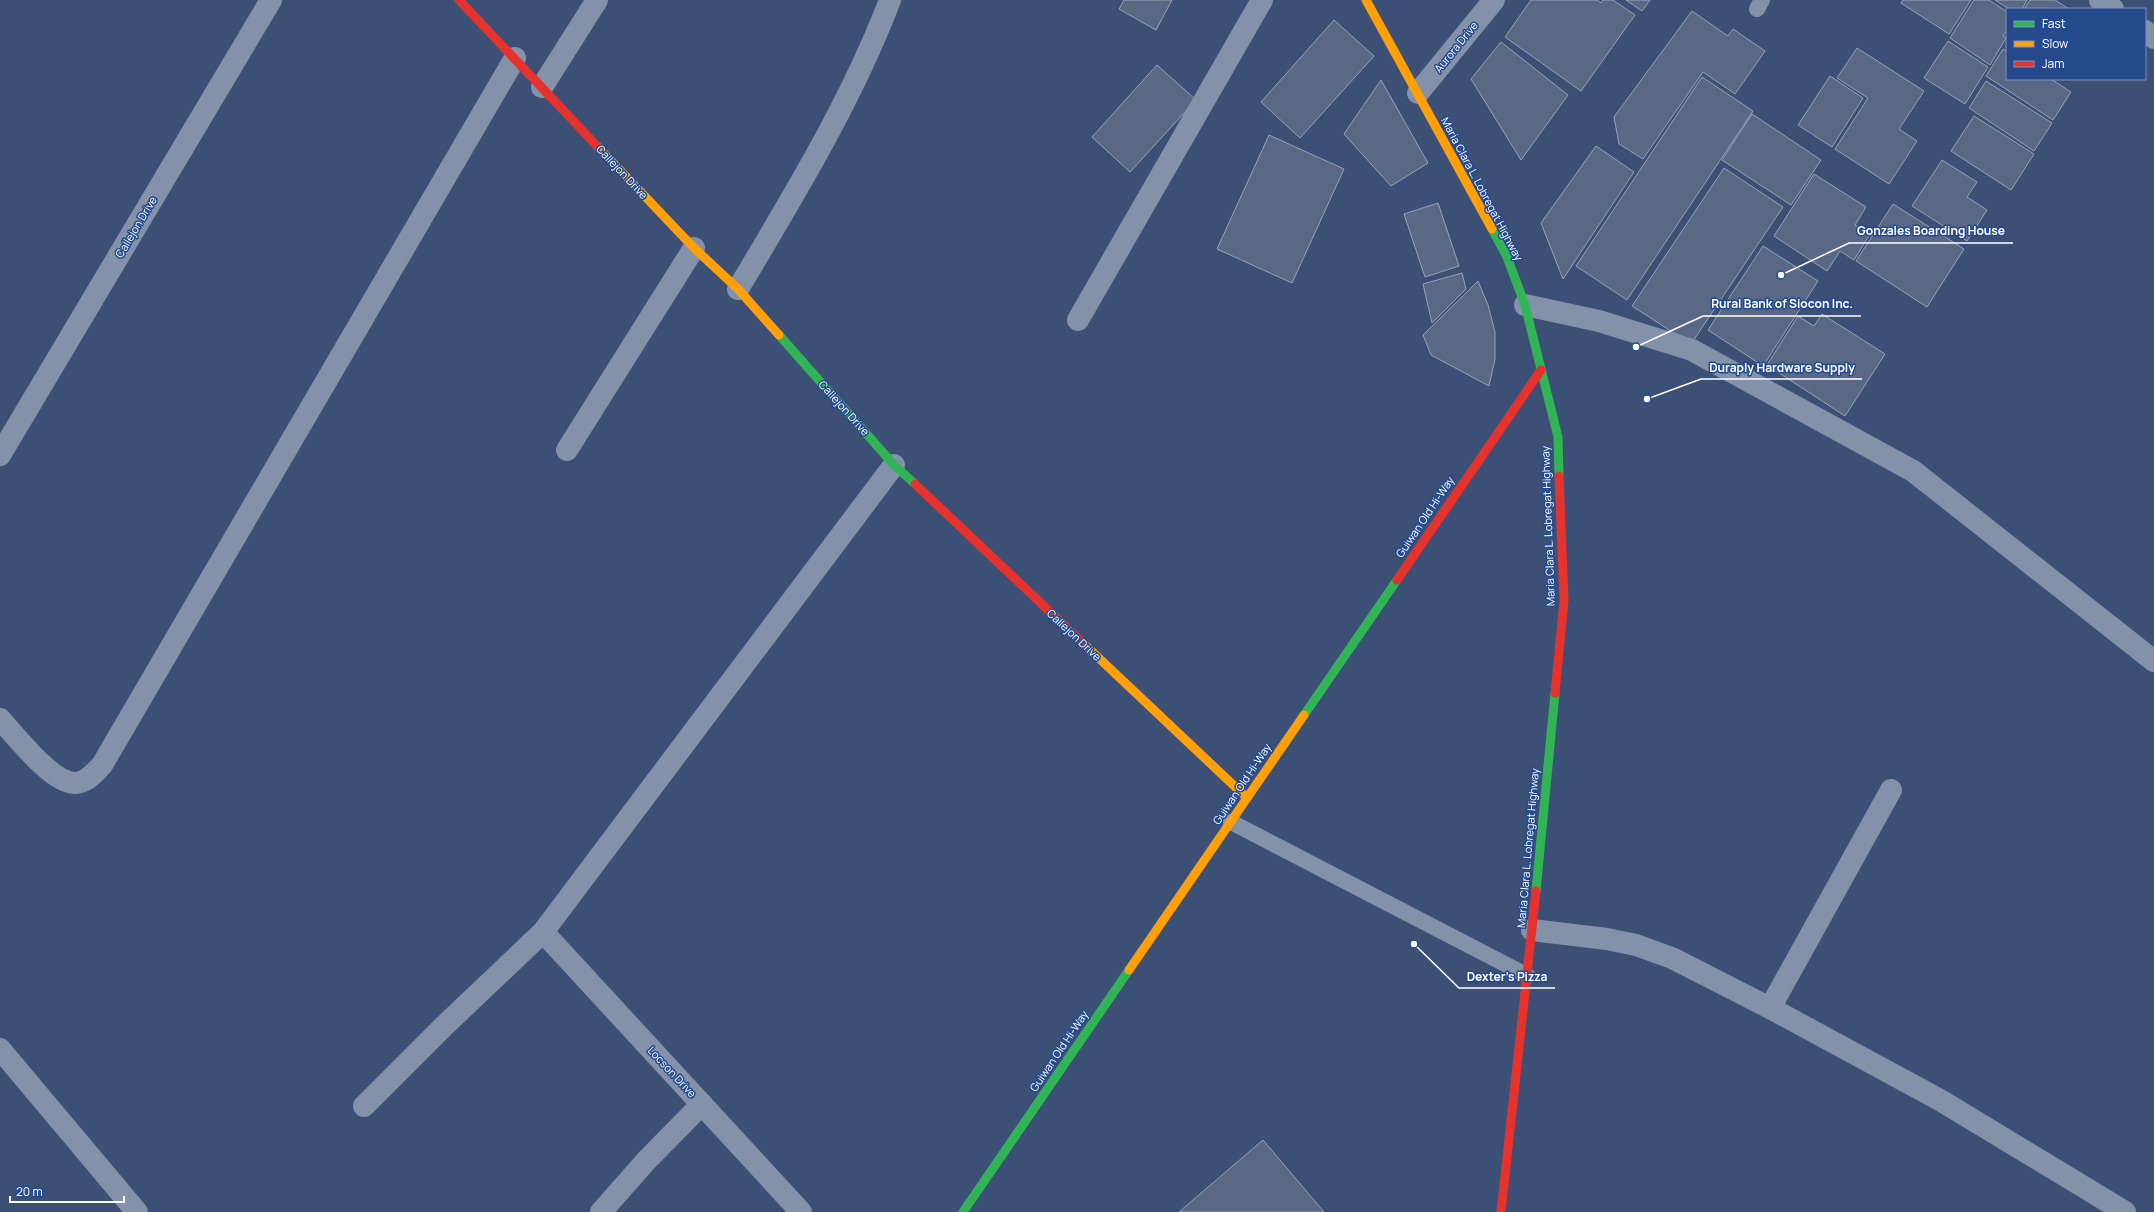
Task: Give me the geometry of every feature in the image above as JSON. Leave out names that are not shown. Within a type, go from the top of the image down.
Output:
[{"type":"main road","name":"Callejon Drive","points":[[459,0],[694,248],[738,289],[894,465],[1247,798]]},
{"type":"main road","name":"Maria Clara L. Lobregat Highway","points":[[1366,0],[1507,257],[1525,305],[1558,437],[1564,600],[1528,976],[1501,1212]]},
{"type":"main road","name":"Guiwan Old Hi-Way","points":[[963,1212],[1541,370]]},
{"type":"street","name":"Callejon Drive","points":[[0,455],[271,0]]},
{"type":"street","points":[[542,87],[597,0]]},
{"type":"street","points":[[738,289],[824,143],[875,38],[890,0]]},
{"type":"street","points":[[1078,320],[1262,0]]},
{"type":"street","points":[[2100,0],[2112,8]]},
{"type":"street","name":"Aurora Drive","points":[[1418,93],[1490,1]]},
{"type":"street","points":[[2146,32],[2154,38]]},
{"type":"street","points":[[0,719],[60,779],[75,783],[87,780],[102,765],[515,58]]},
{"type":"street","points":[[566,450],[694,248]]},
{"type":"street","points":[[1525,305],[1599,321],[1692,350],[1913,471],[2154,661]]},
{"type":"street","points":[[364,1106],[443,1027],[543,932],[894,465]]},
{"type":"street","points":[[1770,1008],[1891,790]]},
{"type":"street","points":[[1532,930],[1607,938],[1636,945],[1672,958],[1770,1008],[1940,1100],[2119,1210]]},
{"type":"street","name":"Locson Drive","points":[[543,932],[801,1212]]},
{"type":"street","points":[[0,1050],[137,1212]]},
{"type":"street","points":[[601,1212],[646,1161],[702,1104]]},
{"type":"lane","points":[[1231,822],[1528,976]]},
{"type":"building","points":[[1124,0],[1172,0],[1156,30],[1119,9]]},
{"type":"building","points":[[1531,0],[1597,0],[1601,3],[1603,0],[1613,0],[1635,15],[1581,91],[1505,37]]},
{"type":"building","points":[[1626,0],[1650,0],[1642,11]]},
{"type":"building","points":[[1903,0],[1971,0],[1949,34],[1901,3]]},
{"type":"building","points":[[1974,0],[1989,0],[2006,11],[2006,32],[2003,36],[2006,38],[1990,65],[1950,38]]},
{"type":"building","points":[[1995,0],[2027,0],[2023,8],[2007,8]]},
{"type":"building","points":[[2030,0],[2055,0],[2067,8],[2025,8]]},
{"type":"building","points":[[1692,11],[1728,36],[1733,29],[1765,51],[1735,94],[1703,72],[1643,159],[1619,144],[1614,117]]},
{"type":"building","points":[[1334,20],[1374,56],[1300,138],[1261,102]]},
{"type":"building","points":[[1948,41],[1988,67],[1965,104],[1924,78]]},
{"type":"building","points":[[1501,42],[1568,95],[1521,160],[1471,79]]},
{"type":"building","points":[[1857,48],[1924,91],[1899,129],[1917,141],[1889,184],[1835,149],[1868,98],[1837,78]]},
{"type":"building","points":[[2003,49],[2006,50],[2006,80],[2053,80],[2071,92],[2053,120],[1986,76]]},
{"type":"building","points":[[1157,65],[1196,100],[1130,172],[1092,137]]},
{"type":"building","points":[[1830,76],[1863,98],[1832,147],[1798,125]]},
{"type":"building","points":[[1702,77],[1753,111],[1627,300],[1576,266]]},
{"type":"building","points":[[1381,80],[1428,163],[1391,186],[1344,134]]},
{"type":"building","points":[[1986,81],[2052,123],[2034,151],[1969,108]]},
{"type":"building","points":[[1752,114],[1821,160],[1791,205],[1722,160]]},
{"type":"building","points":[[1974,116],[2034,154],[2011,190],[1951,151]]},
{"type":"building","points":[[1269,135],[1344,169],[1292,283],[1217,249]]},
{"type":"building","points":[[1596,146],[1634,172],[1563,279],[1541,223]]},
{"type":"building","points":[[1942,160],[1977,182],[1967,197],[1987,210],[1967,241],[1912,206]]},
{"type":"building","points":[[1724,168],[1783,207],[1691,344],[1632,306]]},
{"type":"building","points":[[1814,174],[1866,207],[1855,225],[1870,234],[1854,260],[1840,251],[1827,271],[1774,236]]},
{"type":"building","points":[[1438,203],[1459,266],[1425,277],[1404,214]]},
{"type":"building","points":[[1893,204],[1964,249],[1927,307],[1856,261]]},
{"type":"building","points":[[1763,246],[1818,281],[1763,366],[1708,330]]},
{"type":"building","points":[[1462,273],[1466,289],[1432,323],[1423,284]]},
{"type":"building","points":[[1478,281],[1488,305],[1495,332],[1495,359],[1489,386],[1431,355],[1423,335]]},
{"type":"building","points":[[1822,314],[1885,354],[1845,416],[1767,365],[1798,316],[1814,326]]},
{"type":"building","points":[[1263,1140],[1324,1212],[1179,1212]]},
{"type":"traffic: fast","points":[[1492,229],[1507,257],[1525,305],[1558,437],[1559,476]]},
{"type":"traffic: fast","points":[[779,335],[894,465],[915,484]]},
{"type":"traffic: fast","points":[[1304,715],[1397,580]]},
{"type":"traffic: fast","points":[[1536,891],[1555,693]]},
{"type":"traffic: fast","points":[[963,1212],[1129,970]]},
{"type":"traffic: slow","points":[[1366,0],[1492,229]]},
{"type":"traffic: slow","points":[[597,146],[694,248],[738,289],[779,335]]},
{"type":"traffic: slow","points":[[1085,645],[1247,798]]},
{"type":"traffic: slow","points":[[1129,970],[1304,715]]},
{"type":"traffic: jam","points":[[459,0],[597,146]]},
{"type":"traffic: jam","points":[[1397,580],[1541,370]]},
{"type":"traffic: jam","points":[[1555,693],[1564,600],[1559,476]]},
{"type":"traffic: jam","points":[[915,484],[1085,645]]},
{"type":"traffic: jam","points":[[1501,1212],[1536,891]]},
{"type":"place","name":"Gonzales Boarding House","points":[[1781,275]]},
{"type":"place","name":"Rural Bank of Siocon Inc.","points":[[1636,347]]},
{"type":"place","name":"Duraply Hardware Supply","points":[[1647,399]]},
{"type":"place","name":"Dexter's Pizza","points":[[1414,944]]}]
